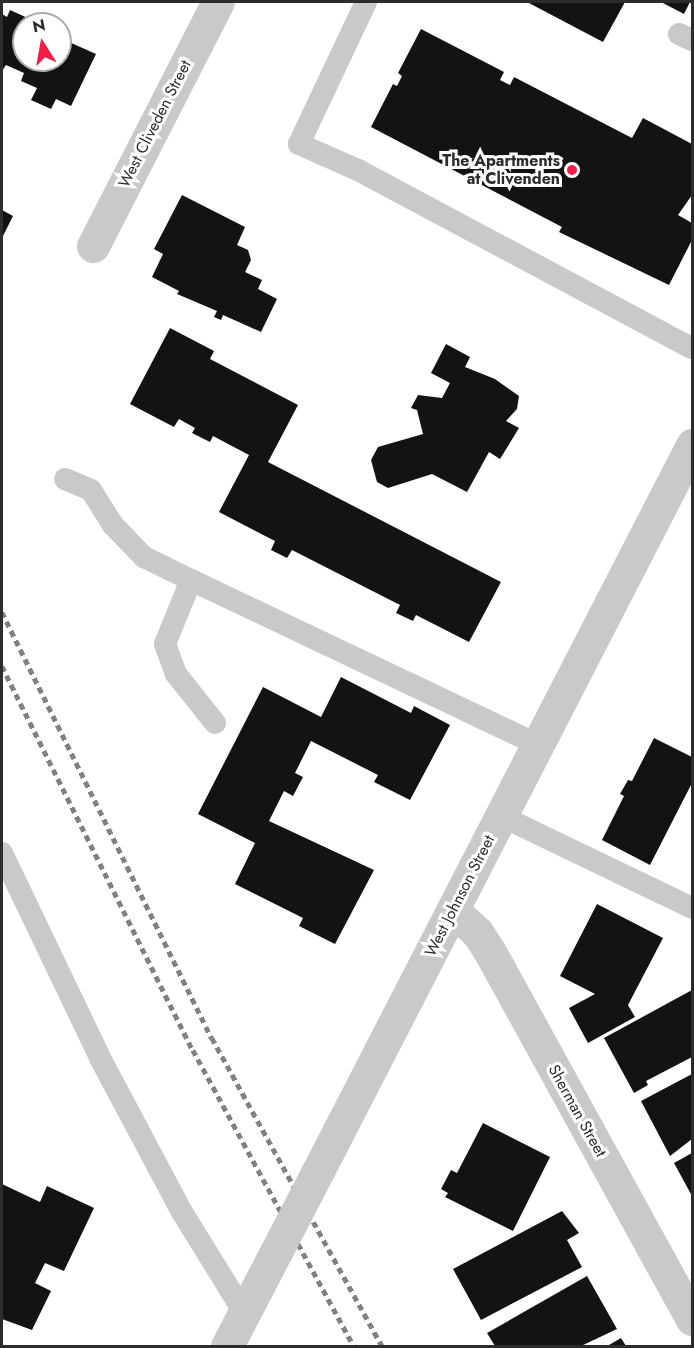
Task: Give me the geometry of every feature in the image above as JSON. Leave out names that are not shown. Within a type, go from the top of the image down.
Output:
[{"type":"street","name":"West Cliveden Street","points":[[93,246],[218,2]]},
{"type":"street","name":"West Johnson Street","points":[[227,1347],[693,445]]},
{"type":"street","name":"Sherman Street","points":[[453,910],[477,932],[490,952],[693,1319]]},
{"type":"lane","points":[[366,2],[299,144],[358,170],[693,348]]},
{"type":"lane","points":[[65,479],[91,490],[112,524],[144,557],[538,745]]},
{"type":"lane","points":[[191,580],[165,644],[176,674],[214,723]]},
{"type":"lane","points":[[501,816],[693,908]]},
{"type":"lane","points":[[2,853],[100,1058],[182,1212],[244,1314]]},
{"type":"building","points":[[527,2],[625,2],[603,42]]},
{"type":"building","points":[[661,2],[690,2],[684,14]]},
{"type":"building","points":[[10,10],[14,12],[12,12],[12,68],[6,65],[2,71],[2,14],[7,17]]},
{"type":"building","name":"The Apartments at Clivenden","points":[[421,29],[504,72],[500,80],[510,85],[514,77],[632,138],[643,118],[692,144],[692,195],[678,215],[692,223],[692,240],[669,285],[559,232],[562,227],[371,127],[393,84],[397,86],[402,76],[398,73]]},
{"type":"building","points":[[72,43],[96,54],[71,106],[56,99],[51,109],[31,100],[37,88],[21,81],[24,73],[22,72],[72,72]]},
{"type":"building","points":[[182,195],[245,227],[237,245],[248,250],[251,260],[245,272],[262,280],[258,289],[277,299],[261,332],[223,315],[221,320],[214,317],[217,311],[177,294],[179,291],[152,277],[163,254],[154,249]]},
{"type":"building","points":[[2,210],[13,216],[2,238]]},
{"type":"building","points":[[170,328],[214,351],[210,359],[298,405],[268,462],[501,582],[469,642],[416,615],[413,621],[396,613],[400,605],[292,550],[287,558],[271,550],[275,541],[219,512],[249,455],[213,436],[210,442],[192,433],[195,428],[179,419],[174,427],[130,404]]},
{"type":"building","points":[[446,344],[470,357],[465,367],[495,379],[519,396],[517,409],[506,421],[519,428],[500,459],[489,452],[467,492],[432,474],[388,488],[377,482],[371,460],[378,447],[423,434],[417,410],[411,408],[418,395],[442,398],[450,383],[431,373]]},
{"type":"building","points":[[341,677],[411,713],[414,706],[450,725],[410,800],[374,782],[378,775],[311,741],[295,773],[303,777],[293,796],[284,791],[269,821],[374,870],[335,944],[299,926],[303,918],[235,884],[255,843],[198,814],[263,687],[321,717]]},
{"type":"building","points":[[654,738],[692,757],[692,783],[650,865],[602,840],[624,796],[620,794],[628,780],[632,781]]},
{"type":"building","points":[[597,904],[663,938],[628,1005],[635,1017],[588,1043],[569,1008],[595,994],[560,976]]},
{"type":"building","points":[[692,990],[692,1057],[646,1081],[648,1085],[634,1093],[604,1038]]},
{"type":"building","points":[[692,1074],[692,1139],[670,1156],[641,1101]]},
{"type":"building","points":[[483,1123],[550,1157],[513,1231],[445,1197],[448,1193],[441,1189],[451,1170],[457,1173]]},
{"type":"building","points":[[692,1153],[692,1196],[674,1163]]},
{"type":"building","points":[[2,1184],[40,1202],[47,1186],[94,1208],[64,1271],[45,1263],[35,1283],[51,1291],[32,1330],[2,1319]]},
{"type":"building","points":[[562,1211],[579,1233],[567,1240],[582,1267],[481,1320],[453,1269]]},
{"type":"building","points":[[587,1276],[617,1329],[581,1346],[495,1346],[487,1333]]},
{"type":"building","points":[[621,1338],[626,1346],[600,1346],[609,1345]]},
{"type":"railway","points":[[2,612],[212,1038],[382,1346]]},
{"type":"railway","points":[[2,666],[193,1050],[354,1346]]},
{"type":"place","name":"The Apartments at Clivenden","points":[[572,170]]}]
